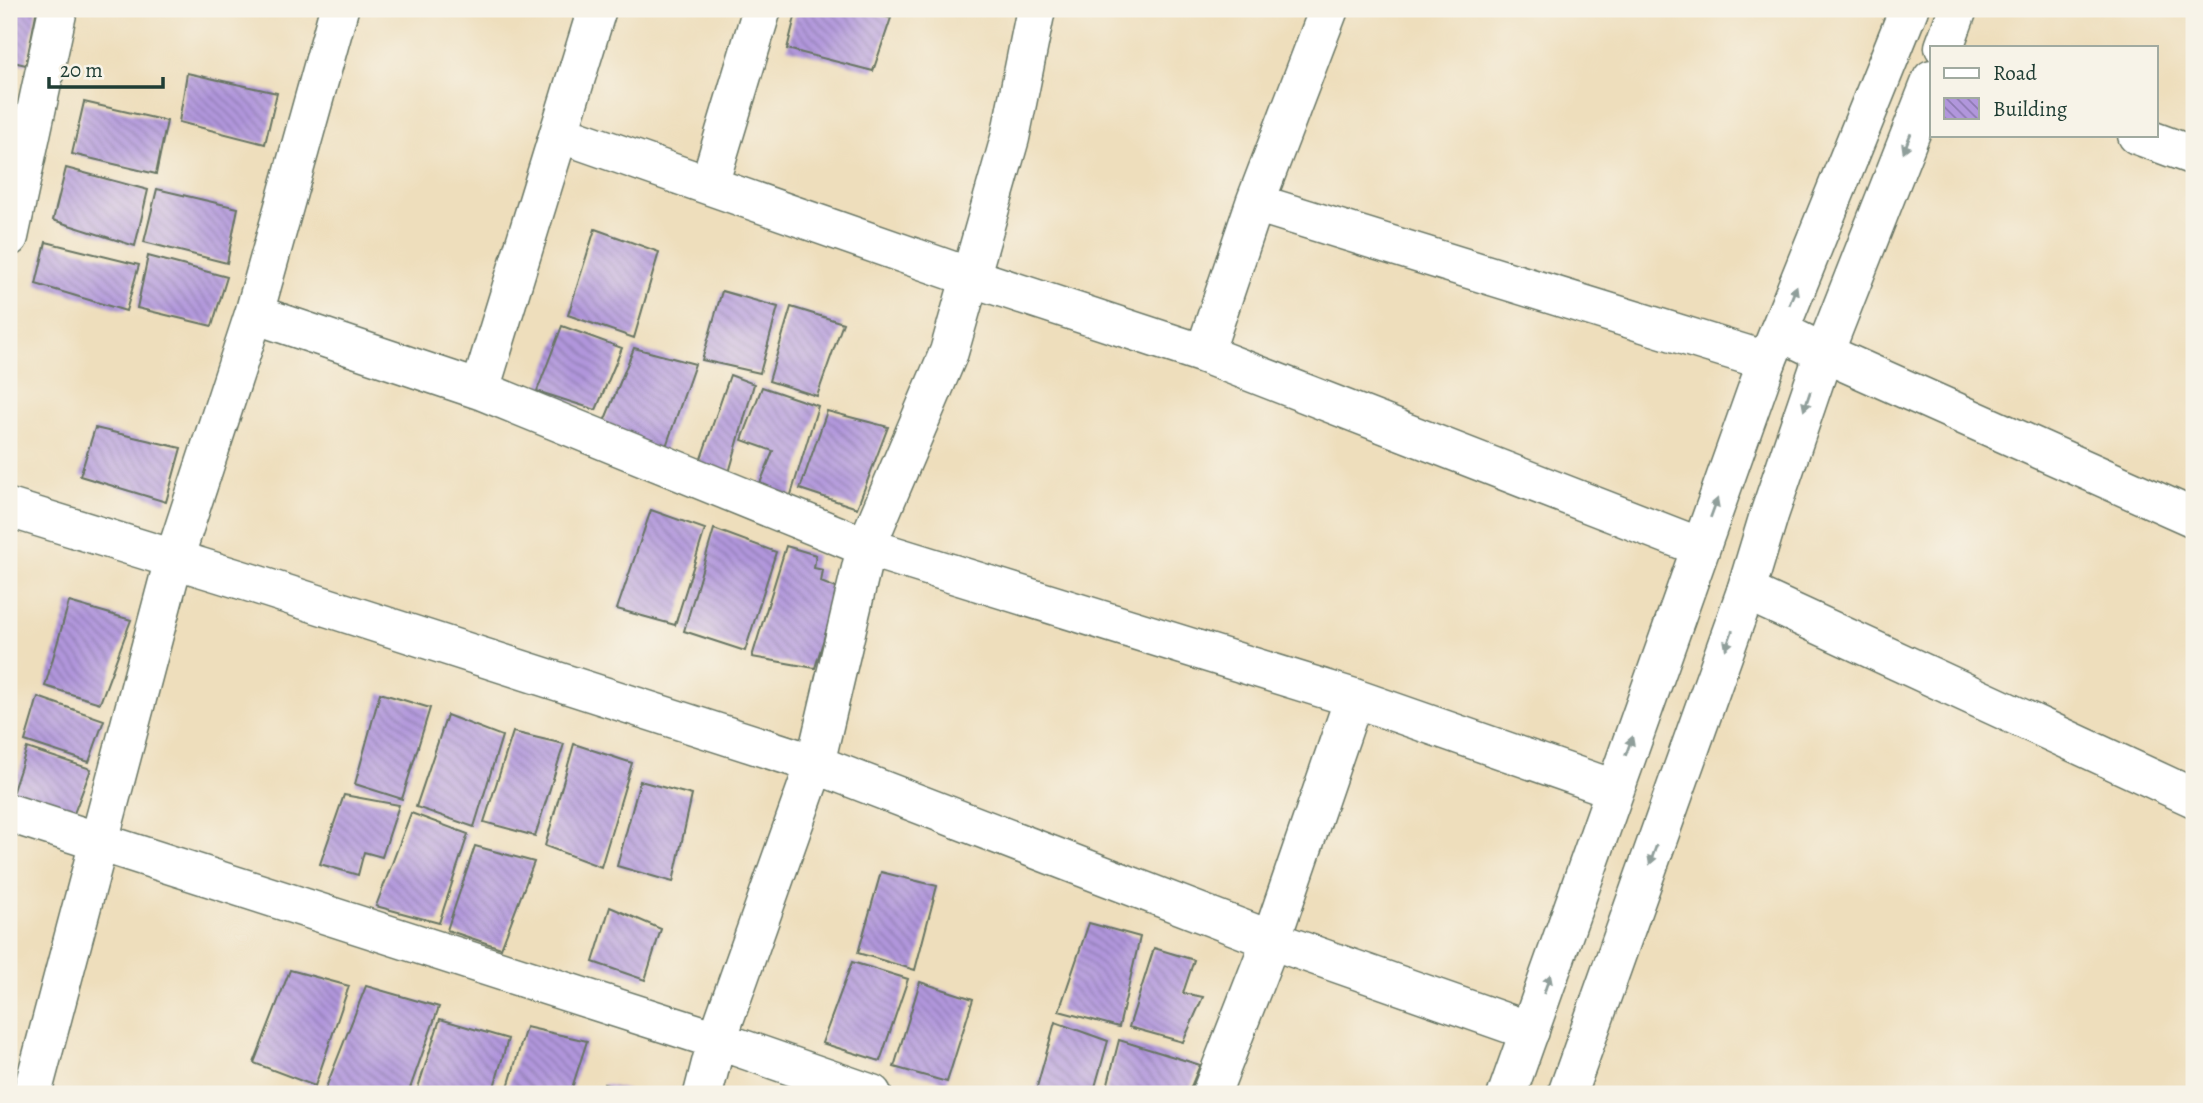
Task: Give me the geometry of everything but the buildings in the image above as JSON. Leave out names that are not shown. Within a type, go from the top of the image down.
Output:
[{"type":"street","points":[[9,237],[58,9]]},
{"type":"street","points":[[32,1094],[174,559],[254,314],[339,9]]},
{"type":"street","points":[[480,390],[597,9]]},
{"type":"street","points":[[709,185],[762,9]]},
{"type":"street","points":[[703,1094],[717,1040],[815,764],[866,547],[949,352],[1010,138],[1036,9]]},
{"type":"street","points":[[1204,354],[1255,203],[1329,9]]},
{"type":"street","points":[[1507,1094],[1773,346],[1909,9]]},
{"type":"street","points":[[1944,46],[1958,9]]},
{"type":"street","points":[[1567,1094],[1746,592],[1824,353],[1930,84]]},
{"type":"street","points":[[559,133],[970,277],[1204,354],[1700,547]]},
{"type":"street","points":[[2140,136],[2194,156]]},
{"type":"street","points":[[1255,203],[1773,346],[1824,353],[2194,518]]},
{"type":"street","points":[[254,314],[480,390],[866,547],[1354,698],[1614,789]]},
{"type":"street","points":[[9,508],[815,764],[1271,940],[1530,1031]]},
{"type":"street","points":[[1746,592],[2194,798]]},
{"type":"street","points":[[1212,1094],[1271,940],[1354,698]]},
{"type":"street","points":[[9,813],[717,1040],[872,1094]]}]
